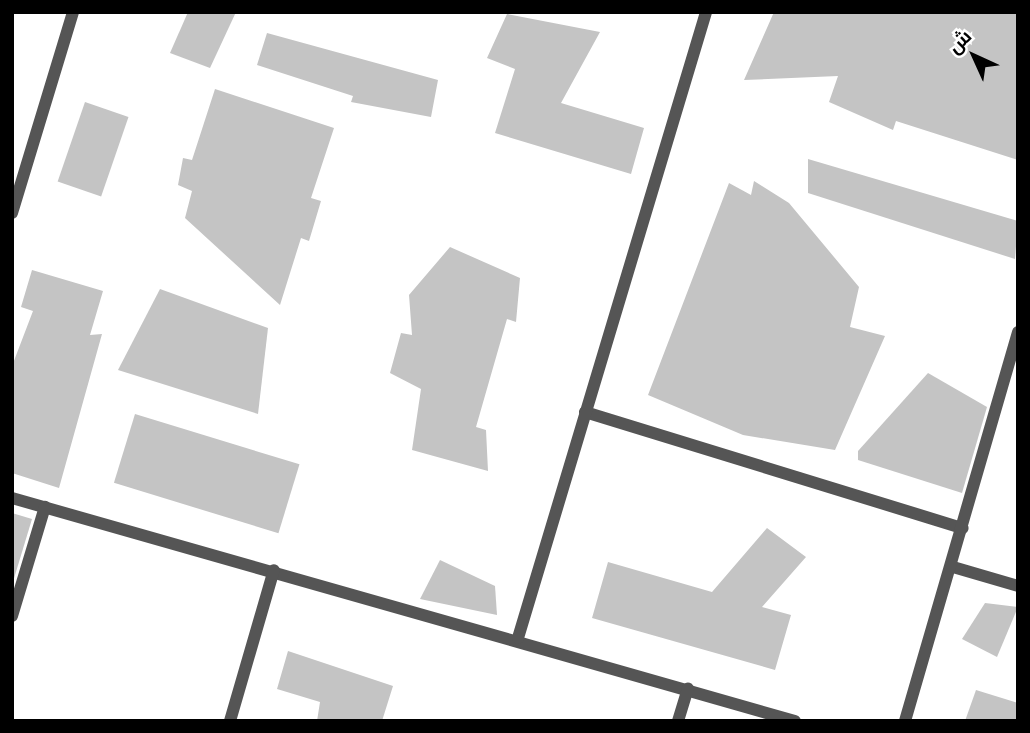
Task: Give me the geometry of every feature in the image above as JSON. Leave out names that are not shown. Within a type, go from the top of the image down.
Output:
[{"type":"lane","points":[[12,213],[73,12]]},
{"type":"lane","points":[[518,638],[706,12]]},
{"type":"lane","points":[[905,721],[953,567],[1018,332]]},
{"type":"lane","points":[[585,412],[963,528]]},
{"type":"lane","points":[[12,498],[518,638],[794,721]]},
{"type":"lane","points":[[12,616],[45,508]]},
{"type":"lane","points":[[953,567],[1018,586]]},
{"type":"lane","points":[[230,721],[274,570]]},
{"type":"lane","points":[[678,721],[688,688]]},
{"type":"building","points":[[188,12],[236,12],[210,68],[170,53]]},
{"type":"building","points":[[774,12],[1018,12],[1018,160],[896,121],[893,130],[829,102],[838,76],[744,80]]},
{"type":"building","points":[[507,14],[600,32],[561,103],[644,128],[631,174],[495,133],[515,69],[487,58]]},
{"type":"building","points":[[267,33],[438,80],[431,117],[351,102],[353,96],[257,65]]},
{"type":"building","points":[[215,89],[334,128],[311,198],[321,201],[309,241],[301,238],[280,305],[185,218],[192,191],[178,185],[183,158],[192,160]]},
{"type":"building","points":[[85,102],[128,117],[101,196],[58,181]]},
{"type":"building","points":[[808,159],[1018,221],[1015,259],[808,193]]},
{"type":"building","points":[[754,181],[789,203],[859,287],[850,327],[885,336],[835,450],[743,435],[648,395],[729,183],[751,195]]},
{"type":"building","points":[[450,247],[520,278],[516,322],[507,319],[476,427],[486,430],[488,471],[412,450],[421,389],[390,373],[401,333],[412,335],[409,295]]},
{"type":"building","points":[[32,270],[103,291],[90,335],[102,334],[59,488],[12,473],[12,366],[33,311],[21,307]]},
{"type":"building","points":[[160,289],[268,328],[258,414],[118,370]]},
{"type":"building","points":[[928,373],[987,407],[962,493],[858,460],[858,451]]},
{"type":"building","points":[[135,414],[299,464],[278,533],[114,483]]},
{"type":"building","points":[[12,513],[32,519],[12,585]]},
{"type":"building","points":[[767,528],[806,557],[762,607],[791,615],[775,670],[592,618],[608,562],[712,592]]},
{"type":"building","points":[[440,560],[495,586],[497,615],[420,599]]},
{"type":"building","points":[[985,603],[1018,607],[997,657],[962,639]]},
{"type":"building","points":[[288,651],[393,686],[382,721],[317,721],[320,702],[277,689]]},
{"type":"building","points":[[976,690],[1018,703],[1018,721],[965,721]]}]
